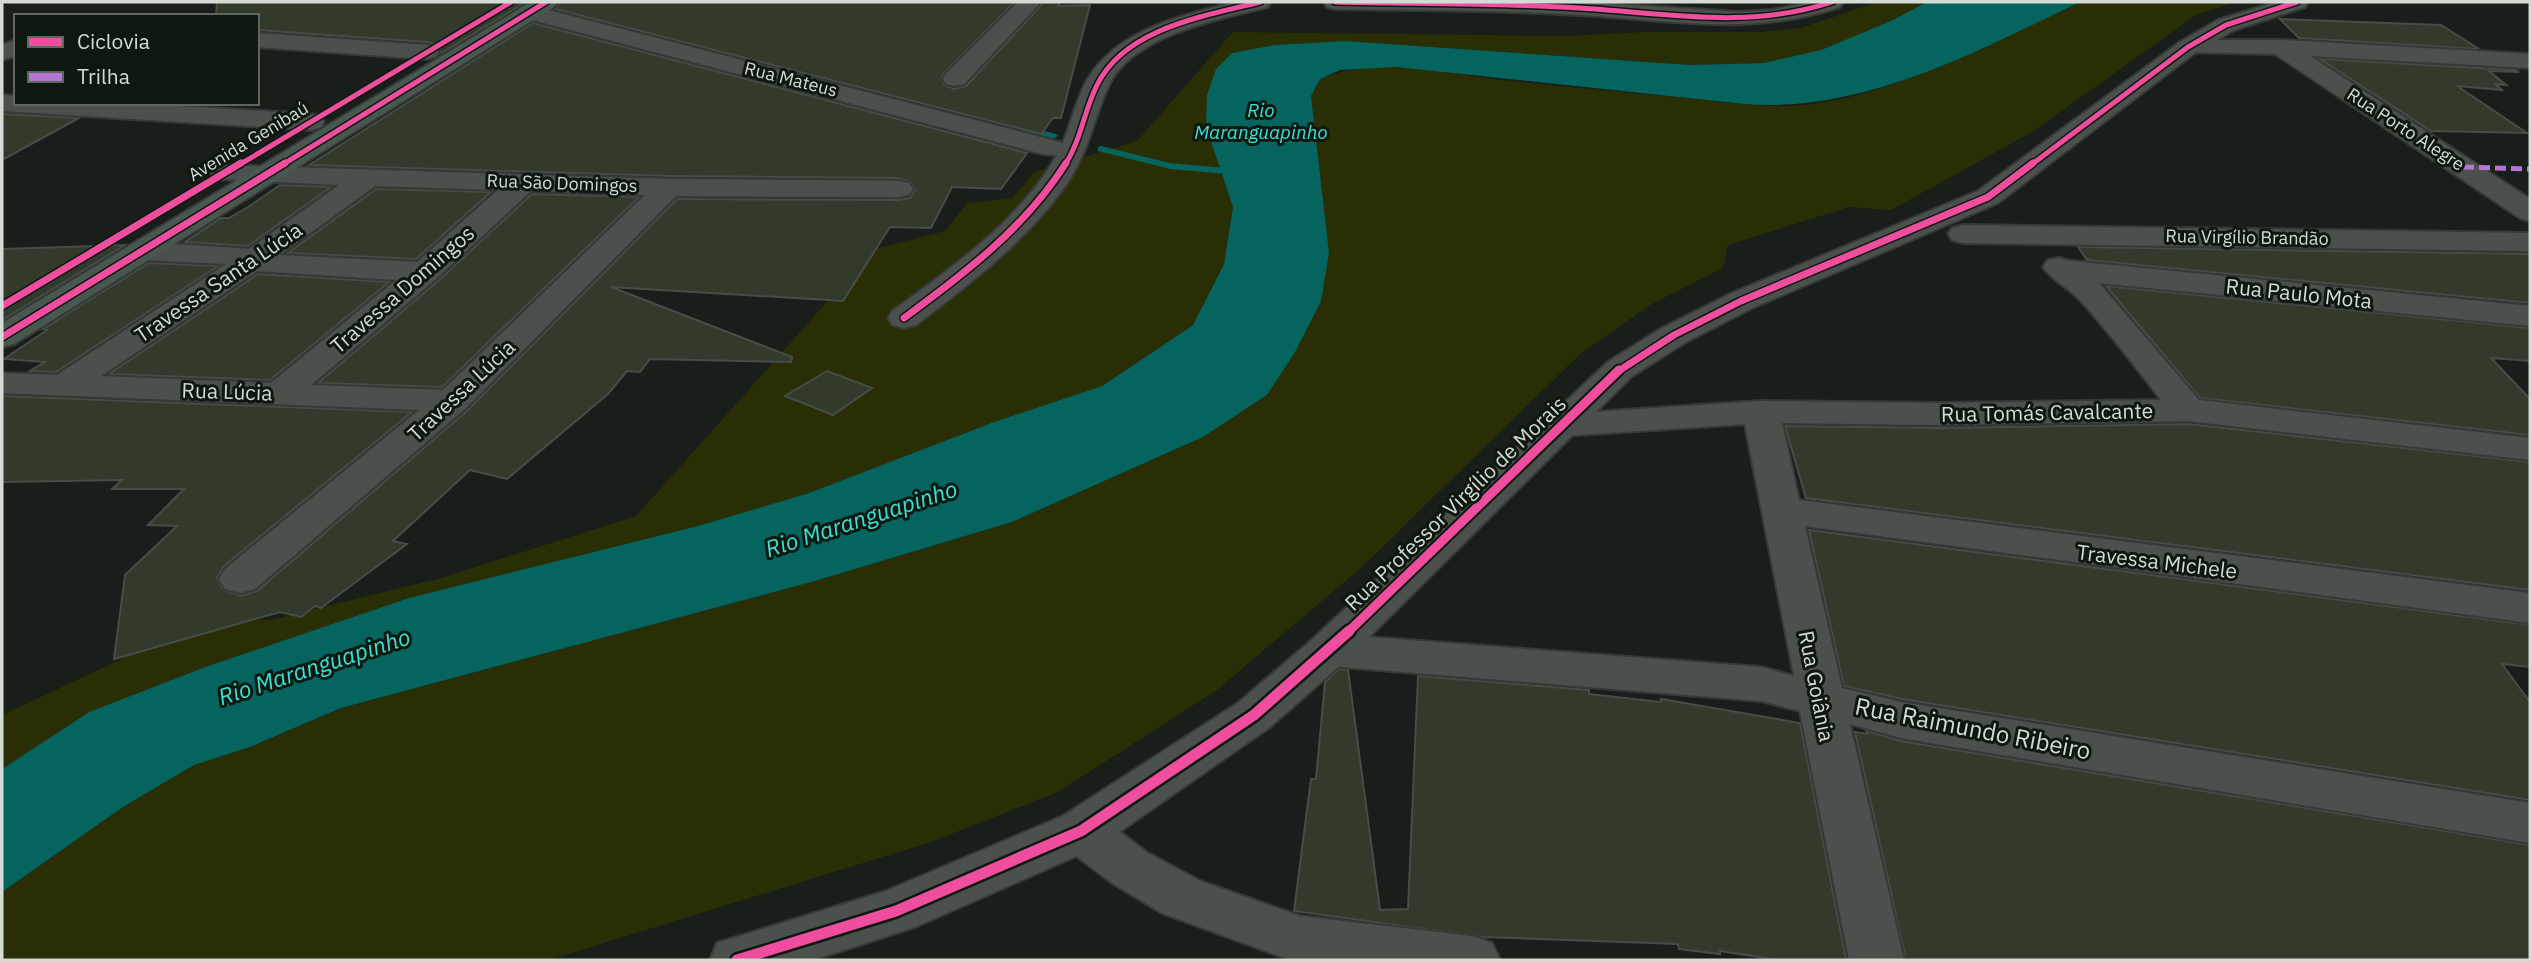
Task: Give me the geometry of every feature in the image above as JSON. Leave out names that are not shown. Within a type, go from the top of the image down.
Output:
[{"type":"main road","name":"Avenida Genibaú","points":[[2,306],[427,52],[521,4]]},
{"type":"main road","name":"Avenida Genibaú","points":[[2,337],[267,174],[521,4]]},
{"type":"street","points":[[955,79],[1030,2]]},
{"type":"street","points":[[904,318],[993,248],[1043,195],[1073,150],[1090,109],[1092,94],[1110,66],[1124,53],[1161,32],[1205,16],[1260,2]]},
{"type":"street","points":[[1335,2],[1580,5],[1753,17],[1790,14],[1832,2]]},
{"type":"street","name":"Rua Professor Virgílio de Morais","points":[[737,960],[896,911],[1081,831],[1254,715],[1329,650],[1620,369],[1674,335],[1741,301],[1987,197],[2188,47],[2226,25],[2297,2]]},
{"type":"street","name":"Rua Mateus","points":[[521,4],[1053,148]]},
{"type":"street","points":[[259,40],[427,52]]},
{"type":"street","points":[[259,58],[291,41]]},
{"type":"street","points":[[2188,47],[2281,47],[2530,61]]},
{"type":"street","name":"Rua Porto Alegre","points":[[2281,47],[2530,212]]},
{"type":"street","points":[[73,105],[167,107],[311,122]]},
{"type":"street","name":"Rua São Domingos","points":[[225,173],[669,187],[900,189]]},
{"type":"street","name":"Travessa Santa Lúcia","points":[[65,385],[256,259],[369,177]]},
{"type":"street","name":"Travessa Domingos","points":[[279,394],[425,272],[524,181]]},
{"type":"street","name":"Travessa Lúcia","points":[[240,579],[452,401],[669,187]]},
{"type":"street","points":[[1902,232],[1963,234],[2016,248],[2067,270],[2092,293],[2188,410]]},
{"type":"street","name":"Rua Virgílio Brandão","points":[[1963,234],[2530,242]]},
{"type":"street","points":[[144,251],[256,259],[265,264],[425,272]]},
{"type":"street","name":"Rua Paulo Mota","points":[[2067,270],[2530,316]]},
{"type":"street","name":"Rua Lúcia","points":[[2,383],[452,401]]},
{"type":"street","name":"Rua Tomás Cavalcante","points":[[1562,425],[1761,412],[1939,414],[2188,410],[2530,449]]},
{"type":"street","name":"Rua Goiânia","points":[[1761,412],[1784,511],[1819,697],[1876,960]]},
{"type":"street","name":"Travessa Michele","points":[[1784,511],[2530,608]]},
{"type":"street","name":"Rua Raimundo Ribeiro","points":[[1329,650],[1761,684],[1901,720],[2530,823]]},
{"type":"street","points":[[1081,831],[1130,868],[1181,897],[1300,940],[1472,960]]},
{"type":"green space","points":[[1877,2],[1927,2],[1893,20],[1821,50],[1764,63],[1691,65],[1345,41],[1274,45],[1233,53],[1206,127],[1233,207],[1224,264],[1193,325],[1102,386],[994,422],[809,493],[698,526],[409,598],[205,667],[89,712],[2,769],[2,715],[205,620],[270,620],[441,578],[636,516],[874,249],[945,231],[967,203],[1013,198],[1034,172],[1137,141],[1233,32],[1568,36],[1644,32],[1759,32],[1801,28]]},
{"type":"green space","points":[[2080,2],[2237,2],[2196,15],[2032,132],[1891,210],[1849,207],[1728,245],[1723,268],[1650,305],[1579,355],[1363,566],[1217,690],[1058,792],[931,842],[549,960],[2,960],[2,892],[123,807],[194,765],[250,747],[342,708],[815,581],[1012,522],[1203,437],[1267,395],[1316,148],[1311,96],[1320,79],[1364,68],[1410,68],[1735,103],[1777,106],[1813,104],[1892,85],[1932,70]]},
{"type":"water","name":"Rio Maranguapinho","points":[[1927,2],[2080,2],[1959,59],[1918,75],[1832,99],[1789,104],[1744,104],[1396,67],[1340,70],[1320,79],[1311,96],[1329,253],[1321,301],[1295,352],[1267,395],[1203,437],[1012,522],[815,581],[341,708],[250,747],[194,765],[123,807],[2,892],[2,769],[89,712],[205,667],[409,598],[698,526],[809,493],[994,422],[1102,386],[1193,325],[1224,264],[1233,207],[1206,127],[1207,95],[1216,69],[1232,53],[1274,45],[1345,41],[1691,65],[1764,63],[1821,50],[1893,20]]},
{"type":"building","points":[[217,2],[526,2],[441,53],[437,45],[427,42],[259,30],[259,14],[216,14]]},
{"type":"building","points":[[560,2],[1015,2],[944,73],[941,78],[944,85],[954,89],[966,86],[1044,2],[1060,2],[1058,6],[1090,5],[1061,118],[1053,118],[1041,134],[555,9]]},
{"type":"building","points":[[2280,19],[2441,25],[2479,49],[2299,38]]},
{"type":"building","points":[[533,23],[1027,153],[1001,189],[952,187],[931,228],[890,227],[843,301],[611,287],[792,357],[791,362],[650,359],[640,372],[627,371],[608,394],[507,479],[470,470],[393,541],[407,544],[321,608],[315,606],[301,617],[280,612],[114,659],[125,575],[177,526],[148,525],[184,489],[112,489],[122,480],[2,482],[2,396],[412,412],[223,567],[217,578],[223,590],[241,596],[257,591],[467,411],[677,199],[899,200],[910,198],[915,190],[911,182],[899,178],[669,176],[309,165]]},
{"type":"building","points":[[2320,59],[2515,70],[2519,72],[2489,71],[2506,85],[2495,84],[2502,90],[2457,86],[2527,133],[2431,131]]},
{"type":"building","points":[[2,114],[79,118],[2,160]]},
{"type":"building","points":[[280,185],[331,187],[248,246],[185,242],[221,218],[229,218],[248,207]]},
{"type":"building","points":[[376,189],[491,192],[416,259],[288,253]]},
{"type":"building","points":[[532,194],[639,197],[442,387],[318,383],[438,281]]},
{"type":"building","points":[[125,245],[2,320],[2,249]]},
{"type":"building","points":[[2078,247],[2530,254],[2530,303],[2087,260]]},
{"type":"building","points":[[149,263],[218,266],[56,372],[30,371],[45,362],[4,359],[47,330],[43,329]]},
{"type":"building","points":[[258,274],[389,282],[270,380],[109,374]]},
{"type":"building","points":[[2106,286],[2530,328],[2530,361],[2491,358],[2530,399],[2530,435],[2200,398]]},
{"type":"building","points":[[827,371],[872,388],[833,415],[785,396]]},
{"type":"building","points":[[2188,424],[2530,462],[2530,590],[1806,498],[1785,426],[1939,428]]},
{"type":"building","points":[[1809,530],[2530,625],[2530,667],[2502,664],[2530,702],[2530,800],[1902,699],[1844,686]]},
{"type":"building","points":[[1339,669],[1348,670],[1380,910],[1408,909],[1418,676],[1589,690],[1589,694],[1661,702],[1661,699],[1800,723],[1846,960],[1778,960],[1720,951],[1720,954],[1679,949],[1678,944],[1482,937],[1294,911],[1311,779],[1316,779],[1325,682]]},
{"type":"building","points":[[1866,731],[1901,741],[2530,845],[2530,960],[1906,960],[1855,732],[1868,734]]},
{"type":"waterway","points":[[1026,129],[1053,136]]},
{"type":"waterway","points":[[1101,149],[1170,166],[1237,172]]},
{"type":"marked path","points":[[2463,167],[2530,169]]},
{"type":"cycle path","points":[[2,306],[511,2]]},
{"type":"cycle path","points":[[2,337],[546,2]]},
{"type":"cycle path","points":[[904,318],[996,246],[1037,205],[1070,157],[1097,85],[1110,66],[1125,52],[1180,24],[1260,2]]},
{"type":"cycle path","points":[[1335,2],[1549,7],[1740,19],[1803,12],[1832,2]]},
{"type":"cycle path","points":[[737,960],[896,911],[1081,831],[1254,715],[1329,650],[1620,369],[1674,335],[1741,301],[1988,197],[2188,47],[2226,25],[2297,2]]}]
